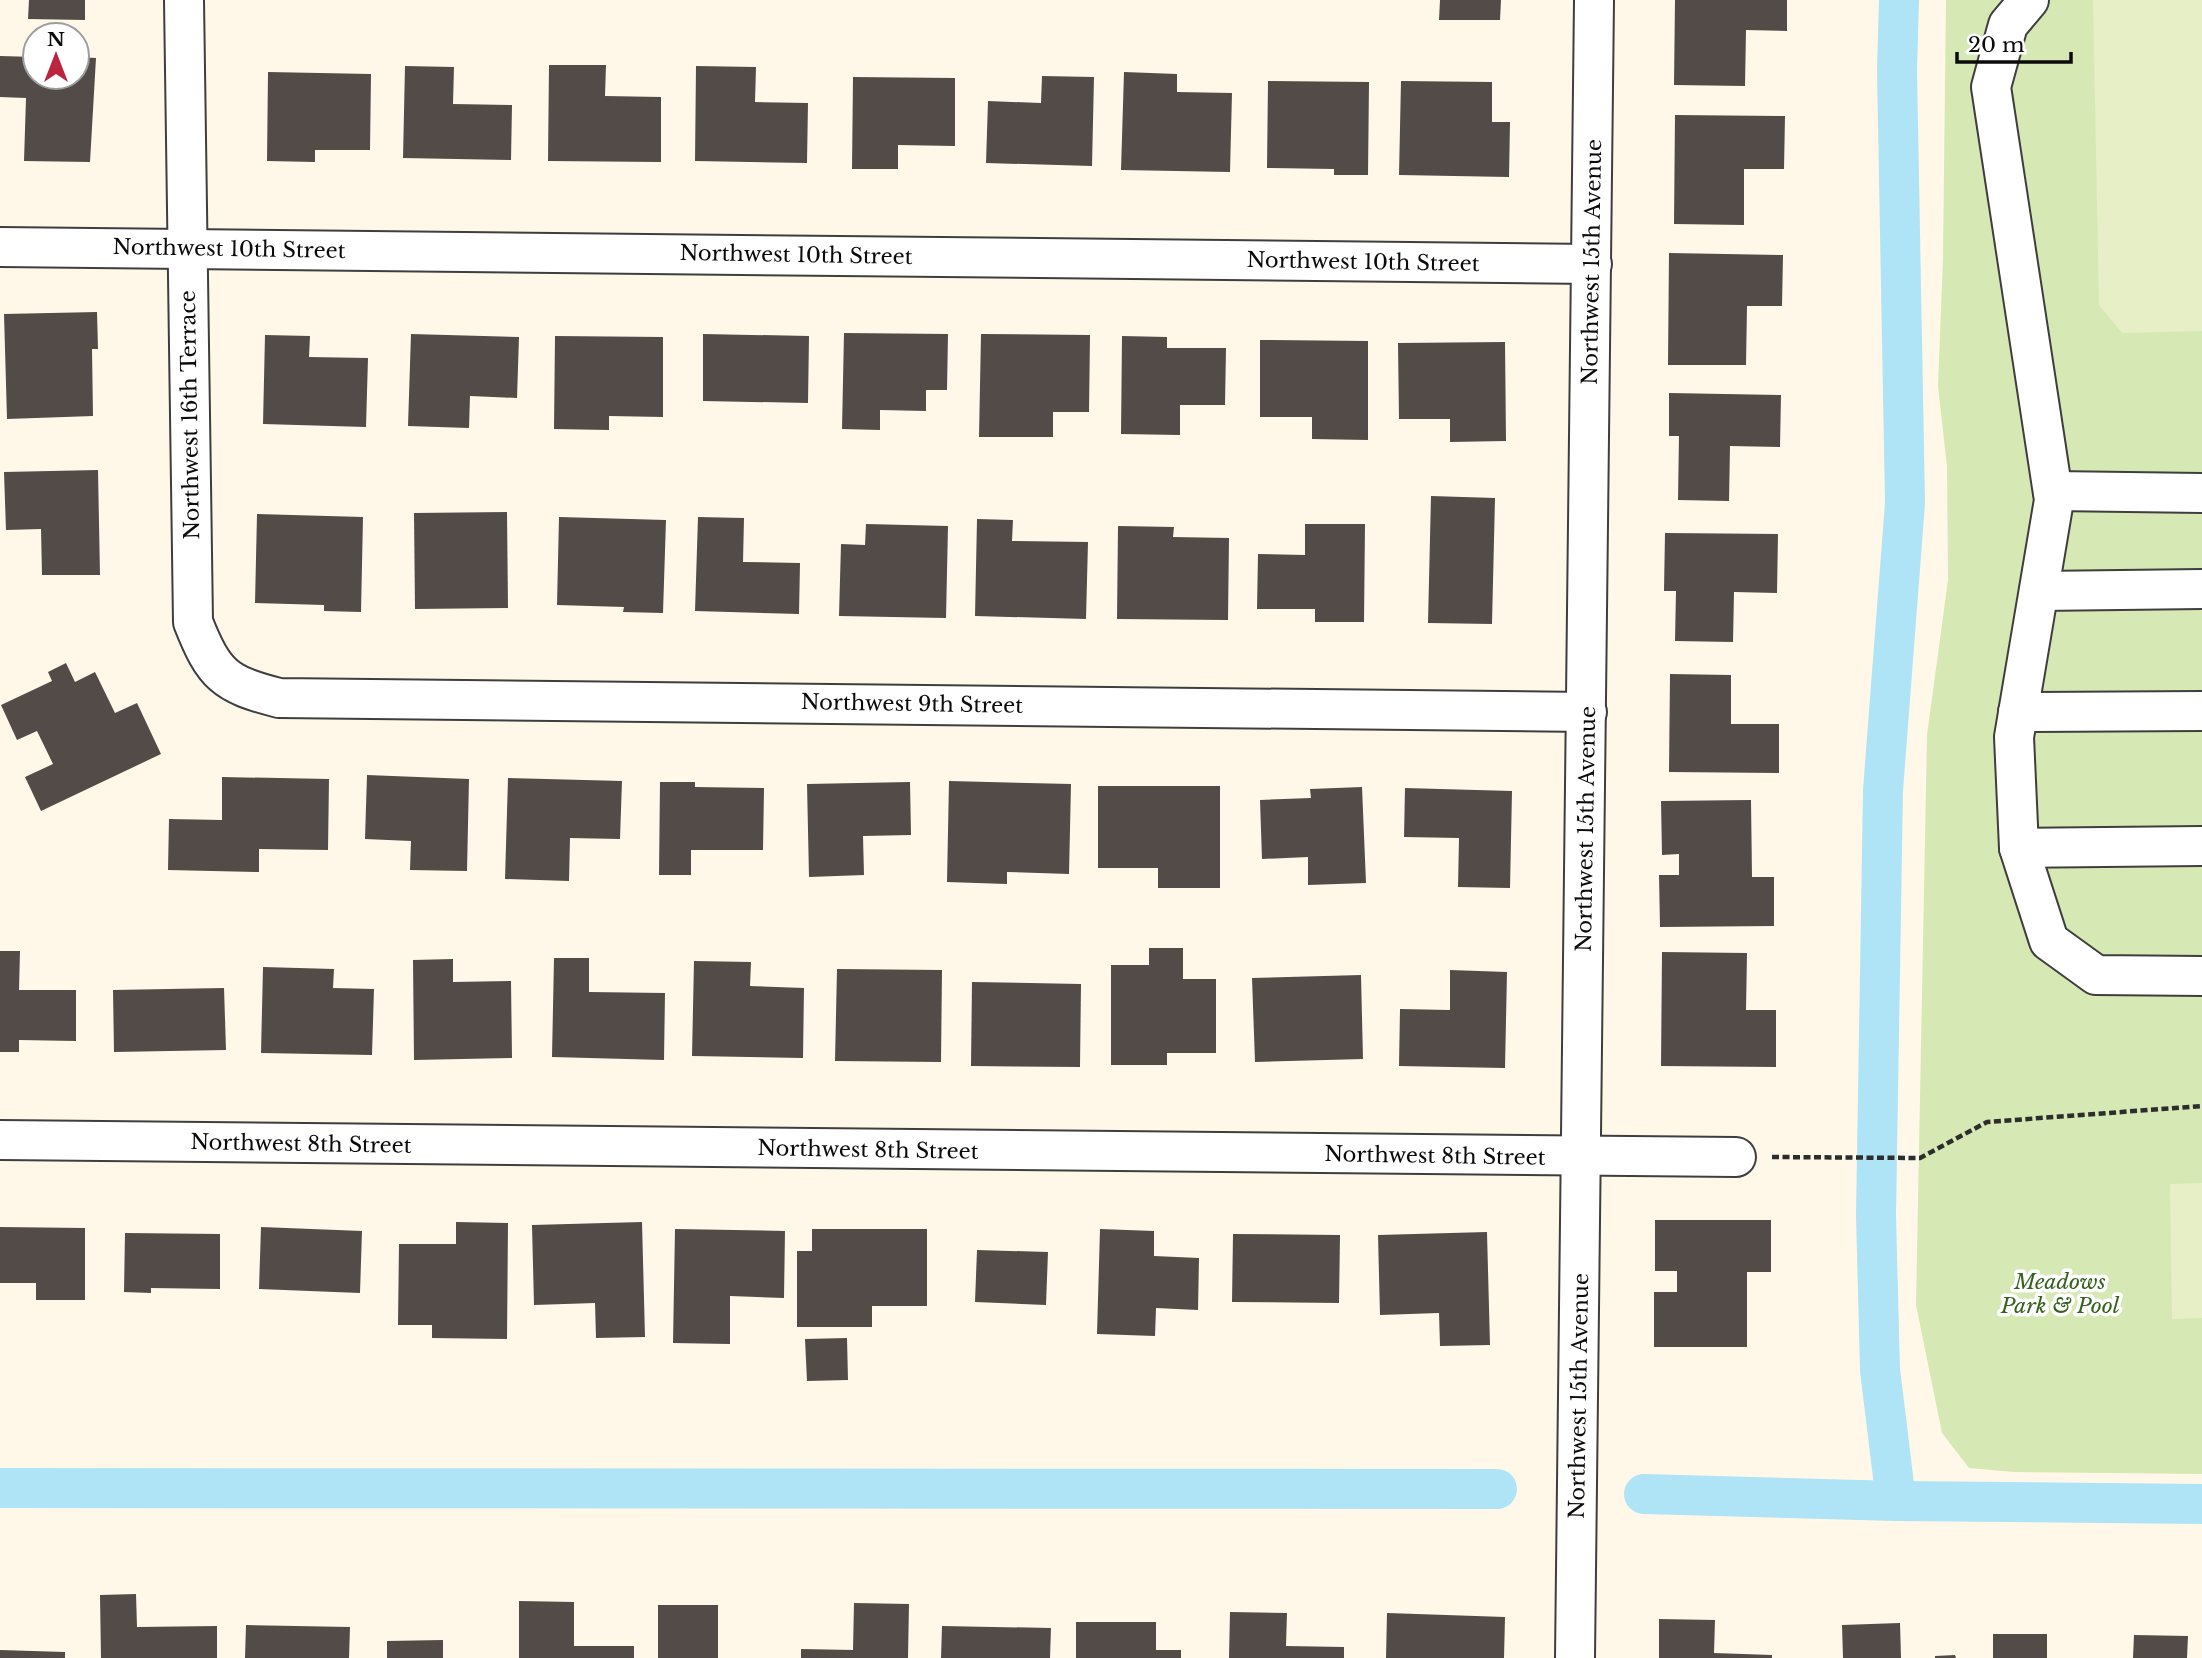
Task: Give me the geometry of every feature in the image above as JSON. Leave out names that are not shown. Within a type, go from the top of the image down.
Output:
[{"type":"street","name":"Northwest 16th Terrace","points":[[184,0],[193,622],[208,661],[239,688]]},
{"type":"street","name":"Northwest 15th Avenue","points":[[1575,1658],[1594,0]]},
{"type":"street","points":[[2029,0],[2008,25],[1991,87],[2054,500],[2014,737],[2019,848],[2049,941],[2096,975],[2202,976]]},
{"type":"street","name":"Northwest 10th Street","points":[[0,247],[1592,264]]},
{"type":"street","points":[[2053,491],[2202,493]]},
{"type":"street","points":[[2039,591],[2202,589]]},
{"type":"street","name":"Northwest 9th Street","points":[[239,688],[279,698],[1587,712]]},
{"type":"street","points":[[2018,712],[2202,711]]},
{"type":"street","points":[[2019,848],[2202,846]]},
{"type":"street","name":"Northwest 8th Street","points":[[0,1140],[1736,1157]]},
{"type":"path","points":[[1812,1156],[1920,1158],[1987,1122],[2202,1106]]},
{"type":"green space","name":"Meadows Park & Pool","points":[[1946,0],[2202,0],[2202,1474],[2014,1472],[1969,1468],[1942,1433],[1916,1305],[1927,735],[1948,580],[1947,467],[1938,386],[1943,258]]},
{"type":"green space","points":[[2093,0],[2202,0],[2202,331],[2122,333],[2099,305]]},
{"type":"green space","points":[[2202,1183],[2202,1318],[2172,1319],[2170,1184]]},
{"type":"building","points":[[29,0],[85,0],[85,20],[28,19]]},
{"type":"building","points":[[1440,0],[1501,0],[1500,20],[1439,20]]},
{"type":"building","points":[[1675,0],[1787,0],[1787,31],[1746,30],[1745,86],[1674,85]]},
{"type":"building","points":[[0,56],[21,57],[21,91],[91,91],[91,58],[96,58],[90,162],[24,161],[26,98],[0,97]]},
{"type":"building","points":[[549,65],[606,65],[605,96],[661,97],[661,162],[548,161]]},
{"type":"building","points":[[405,66],[454,67],[453,104],[512,105],[511,160],[403,158]]},
{"type":"building","points":[[696,66],[756,67],[755,102],[808,103],[807,163],[695,161]]},
{"type":"building","points":[[268,72],[371,74],[370,150],[315,150],[315,162],[267,161]]},
{"type":"building","points":[[1124,72],[1177,74],[1177,92],[1232,93],[1230,172],[1121,170]]},
{"type":"building","points":[[1042,76],[1094,77],[1092,166],[986,163],[988,101],[1041,103]]},
{"type":"building","points":[[853,77],[955,78],[955,146],[898,145],[898,169],[852,169]]},
{"type":"building","points":[[1268,81],[1369,82],[1368,175],[1334,175],[1334,169],[1267,168]]},
{"type":"building","points":[[1401,81],[1492,82],[1492,122],[1510,122],[1509,177],[1399,175]]},
{"type":"building","points":[[1675,115],[1785,116],[1784,169],[1744,169],[1744,225],[1674,224]]},
{"type":"building","points":[[1669,253],[1783,255],[1782,306],[1747,306],[1746,365],[1668,365]]},
{"type":"building","points":[[97,312],[98,349],[92,349],[93,416],[7,419],[4,314]]},
{"type":"building","points":[[844,333],[948,334],[947,390],[926,390],[926,411],[880,410],[880,430],[842,429]]},
{"type":"building","points":[[411,334],[519,337],[517,398],[470,396],[469,428],[408,426]]},
{"type":"building","points":[[703,334],[809,336],[808,403],[703,401]]},
{"type":"building","points":[[981,334],[1090,335],[1089,412],[1053,412],[1053,437],[979,437]]},
{"type":"building","points":[[265,335],[310,336],[309,357],[368,358],[366,427],[263,424]]},
{"type":"building","points":[[555,336],[663,337],[663,417],[609,416],[609,430],[554,429]]},
{"type":"building","points":[[1122,336],[1167,337],[1167,348],[1226,348],[1225,405],[1180,405],[1180,435],[1121,434]]},
{"type":"building","points":[[1260,340],[1368,341],[1368,440],[1312,439],[1312,417],[1260,417]]},
{"type":"building","points":[[1505,342],[1506,441],[1450,442],[1450,419],[1399,419],[1398,343]]},
{"type":"building","points":[[1669,393],[1781,395],[1780,447],[1730,446],[1729,501],[1678,500],[1679,436],[1669,436]]},
{"type":"building","points":[[98,470],[100,575],[42,575],[41,529],[6,530],[4,472]]},
{"type":"building","points":[[1431,496],[1495,498],[1492,624],[1428,623]]},
{"type":"building","points":[[507,512],[508,608],[415,609],[414,513]]},
{"type":"building","points":[[257,514],[363,517],[361,612],[324,611],[324,605],[255,603]]},
{"type":"building","points":[[559,517],[666,520],[663,613],[623,612],[624,607],[557,605]]},
{"type":"building","points":[[698,517],[744,518],[743,562],[800,563],[799,614],[695,611]]},
{"type":"building","points":[[977,519],[1013,520],[1012,541],[1088,542],[1086,619],[975,616]]},
{"type":"building","points":[[866,524],[948,526],[946,618],[839,616],[841,544],[865,545]]},
{"type":"building","points":[[1305,524],[1365,524],[1364,622],[1315,622],[1315,609],[1257,609],[1258,554],[1305,555]]},
{"type":"building","points":[[1118,526],[1174,527],[1173,537],[1229,538],[1228,620],[1117,619]]},
{"type":"building","points":[[1665,533],[1778,534],[1777,593],[1734,592],[1733,642],[1675,641],[1676,591],[1664,591]]},
{"type":"building","points":[[66,663],[75,682],[95,672],[115,713],[137,703],[161,754],[41,811],[25,777],[53,764],[37,731],[17,740],[1,705],[52,681],[48,672]]},
{"type":"building","points":[[1670,674],[1731,675],[1731,724],[1779,724],[1779,773],[1669,772]]},
{"type":"building","points":[[367,775],[469,779],[467,871],[410,870],[411,841],[365,839]]},
{"type":"building","points":[[222,777],[329,779],[328,850],[259,849],[259,872],[168,870],[169,819],[222,820]]},
{"type":"building","points":[[508,778],[622,781],[620,839],[570,838],[569,881],[505,879]]},
{"type":"building","points":[[949,781],[1071,784],[1069,874],[1007,872],[1007,884],[947,882]]},
{"type":"building","points":[[660,782],[695,782],[695,787],[764,788],[763,850],[691,850],[691,875],[659,875]]},
{"type":"building","points":[[910,782],[911,835],[863,836],[864,875],[809,877],[807,784]]},
{"type":"building","points":[[1098,786],[1220,786],[1220,888],[1158,888],[1158,868],[1098,868]]},
{"type":"building","points":[[1362,787],[1366,883],[1308,885],[1308,857],[1262,859],[1260,800],[1311,798],[1310,789]]},
{"type":"building","points":[[1405,788],[1512,791],[1510,888],[1458,887],[1459,838],[1404,837]]},
{"type":"building","points":[[1751,800],[1752,877],[1774,877],[1774,926],[1660,927],[1659,875],[1679,875],[1679,854],[1662,855],[1661,801]]},
{"type":"building","points":[[1149,948],[1183,948],[1183,979],[1216,979],[1216,1053],[1167,1053],[1167,1065],[1111,1065],[1111,965],[1149,965]]},
{"type":"building","points":[[0,951],[20,951],[19,990],[76,990],[76,1041],[19,1040],[19,1052],[0,1052]]},
{"type":"building","points":[[1662,952],[1747,953],[1746,1010],[1776,1010],[1776,1067],[1661,1066]]},
{"type":"building","points":[[554,958],[589,958],[589,992],[665,993],[664,1060],[552,1057]]},
{"type":"building","points":[[453,959],[453,982],[511,981],[512,1058],[414,1060],[413,960]]},
{"type":"building","points":[[694,961],[751,962],[750,986],[804,988],[803,1058],[692,1056]]},
{"type":"building","points":[[263,967],[334,969],[333,988],[374,989],[372,1055],[261,1053]]},
{"type":"building","points":[[837,969],[942,970],[941,1062],[835,1061]]},
{"type":"building","points":[[1450,970],[1507,972],[1505,1068],[1399,1066],[1400,1009],[1450,1010]]},
{"type":"building","points":[[1361,975],[1363,1059],[1255,1062],[1252,978]]},
{"type":"building","points":[[972,982],[1081,984],[1080,1067],[971,1066]]},
{"type":"building","points":[[224,988],[226,1050],[114,1052],[113,990]]},
{"type":"building","points":[[1655,1220],[1771,1220],[1771,1272],[1747,1272],[1747,1347],[1654,1347],[1654,1292],[1677,1292],[1677,1271],[1655,1271]]},
{"type":"building","points":[[456,1222],[508,1223],[507,1339],[432,1338],[432,1325],[398,1325],[399,1244],[456,1244]]},
{"type":"building","points":[[642,1222],[645,1337],[596,1338],[595,1303],[534,1305],[532,1225]]},
{"type":"building","points":[[0,1227],[85,1228],[85,1300],[36,1300],[36,1283],[0,1283]]},
{"type":"building","points":[[261,1227],[362,1231],[360,1293],[259,1289]]},
{"type":"building","points":[[675,1229],[785,1231],[784,1298],[730,1296],[730,1344],[673,1343]]},
{"type":"building","points":[[812,1229],[927,1229],[927,1306],[872,1306],[872,1327],[797,1327],[797,1251],[812,1251]]},
{"type":"building","points":[[1100,1229],[1154,1231],[1154,1256],[1199,1258],[1198,1310],[1156,1308],[1155,1336],[1097,1334]]},
{"type":"building","points":[[1487,1232],[1490,1345],[1440,1346],[1439,1313],[1380,1315],[1378,1235]]},
{"type":"building","points":[[125,1233],[220,1234],[220,1289],[151,1288],[151,1293],[124,1292]]},
{"type":"building","points":[[1233,1234],[1340,1235],[1339,1303],[1232,1302]]},
{"type":"building","points":[[977,1250],[1048,1252],[1046,1305],[975,1302]]},
{"type":"building","points":[[847,1338],[848,1380],[807,1381],[805,1339]]},
{"type":"building","points":[[136,1594],[137,1627],[217,1626],[217,1658],[101,1658],[100,1595]]},
{"type":"building","points":[[519,1601],[574,1602],[574,1646],[634,1646],[634,1658],[519,1658]]},
{"type":"building","points":[[854,1603],[909,1604],[908,1658],[801,1658],[801,1649],[853,1650]]},
{"type":"building","points":[[658,1605],[718,1605],[718,1658],[658,1658]]},
{"type":"building","points":[[1230,1612],[1287,1613],[1286,1646],[1344,1647],[1344,1658],[1229,1658]]},
{"type":"building","points":[[1387,1613],[1505,1617],[1504,1658],[1386,1658]]},
{"type":"building","points":[[1659,1619],[1715,1620],[1714,1653],[1772,1655],[1772,1658],[1659,1658]]},
{"type":"building","points":[[1076,1622],[1156,1622],[1156,1650],[1181,1650],[1181,1658],[1076,1658]]},
{"type":"building","points":[[1900,1623],[1901,1658],[1843,1658],[1842,1625]]},
{"type":"building","points":[[246,1625],[350,1627],[349,1658],[245,1658]]},
{"type":"building","points":[[942,1626],[1051,1628],[1050,1658],[941,1658]]},
{"type":"building","points":[[1993,1634],[2047,1634],[2047,1658],[1993,1658]]},
{"type":"building","points":[[2134,1635],[2188,1636],[2187,1658],[2133,1658]]},
{"type":"building","points":[[443,1640],[443,1658],[387,1658],[387,1641]]},
{"type":"building","points":[[0,1650],[65,1652],[65,1658],[0,1658]]},
{"type":"building","points":[[1955,1655],[1956,1658],[1935,1658],[1935,1656]]},
{"type":"waterway","points":[[1896,1501],[1880,1370],[1876,1215],[1883,790],[1905,503],[1897,70],[1899,0]]},
{"type":"waterway","points":[[0,1488],[1497,1489]]},
{"type":"waterway","points":[[1644,1494],[1896,1501],[2202,1504]]}]
